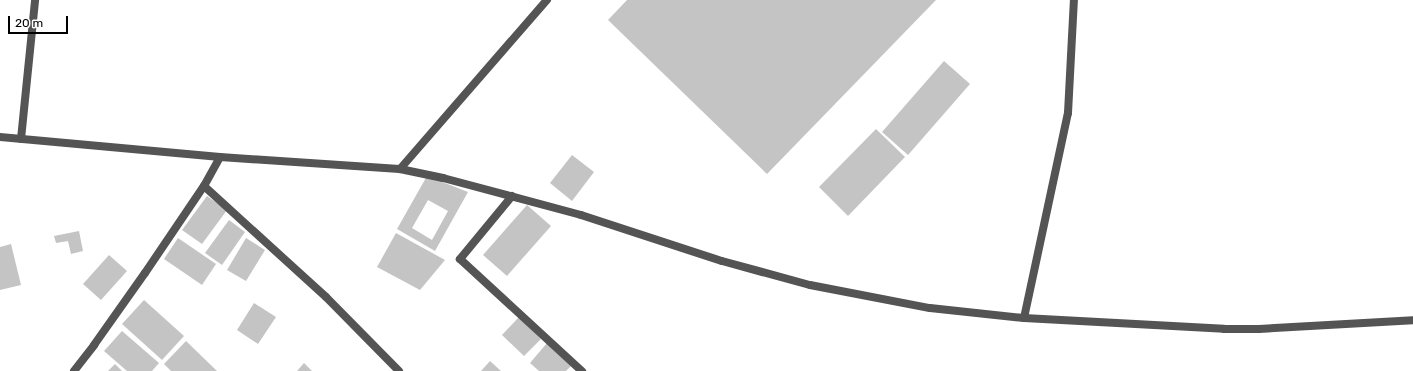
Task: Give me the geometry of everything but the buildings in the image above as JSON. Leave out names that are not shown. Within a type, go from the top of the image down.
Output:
[{"type":"street","points":[[21,139],[35,0]]},
{"type":"street","points":[[1024,318],[1068,113],[1074,0]]},
{"type":"street","points":[[400,169],[544,1]]},
{"type":"street","points":[[0,137],[220,157],[400,169],[512,196],[581,215],[722,261],[810,285],[930,308],[1024,318],[1224,329],[1260,329],[1413,320]]},
{"type":"street","points":[[74,371],[124,305],[204,186],[220,157]]},
{"type":"street","points":[[204,186],[326,297],[399,371]]},
{"type":"street","points":[[512,196],[460,259],[582,371]]}]
